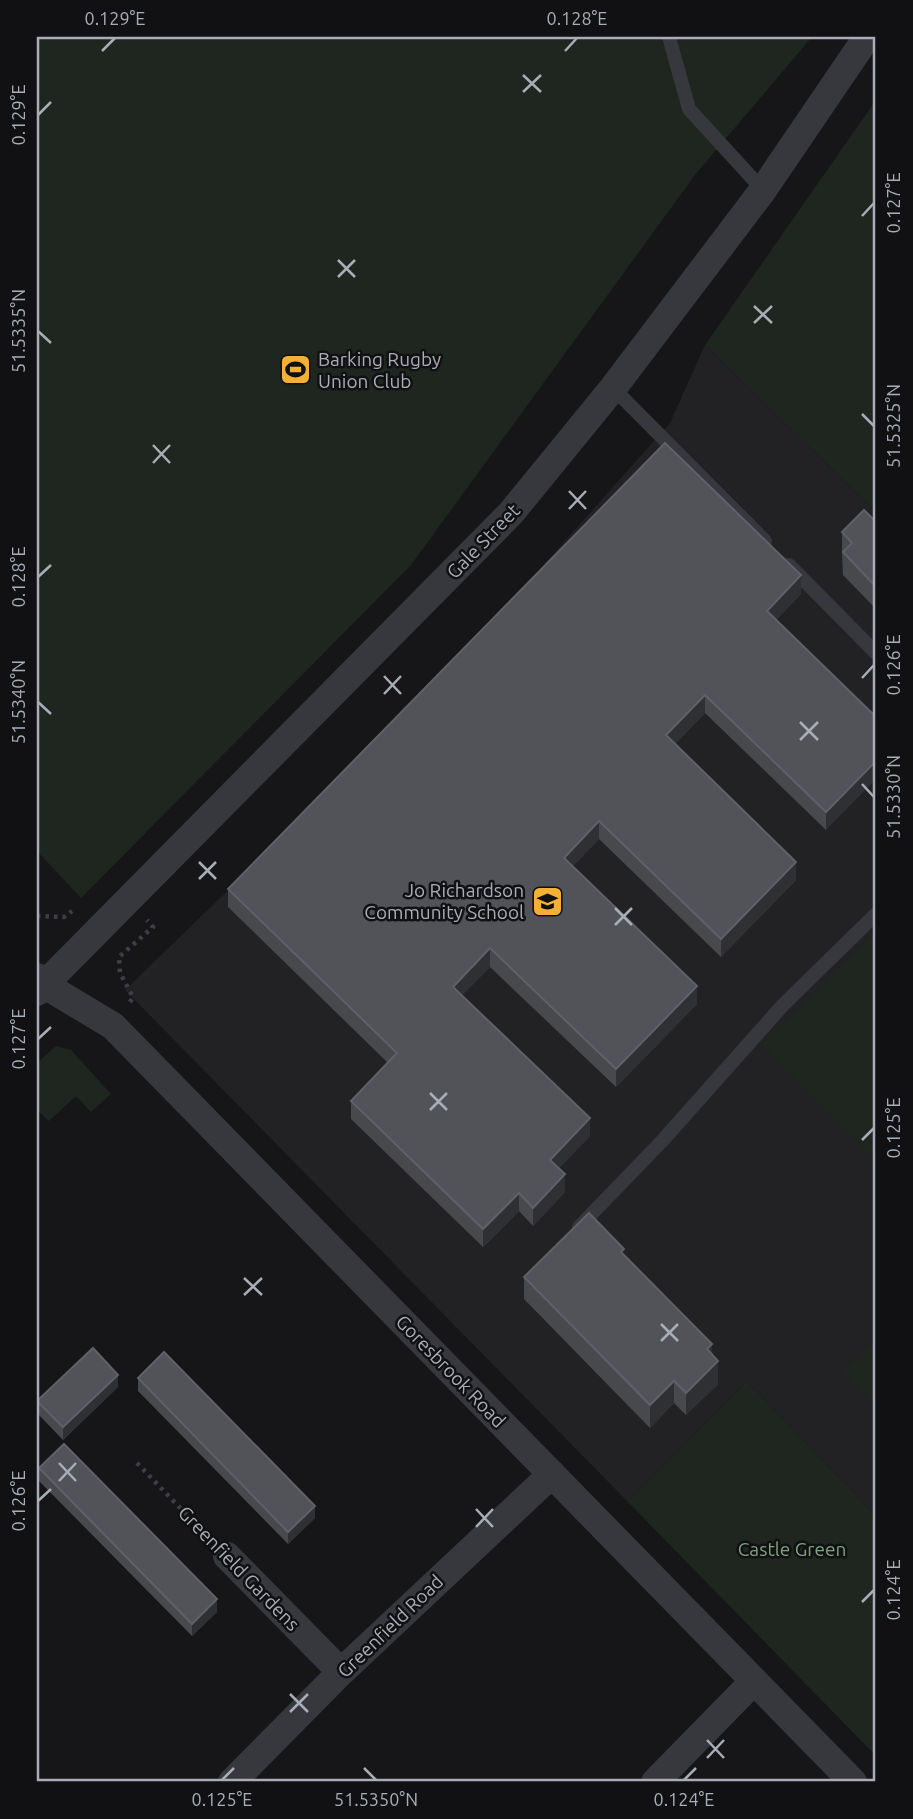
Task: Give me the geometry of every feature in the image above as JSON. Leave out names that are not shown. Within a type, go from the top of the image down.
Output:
[{"type":"street","name":"Gale Street","points":[[39,984],[511,513],[613,388],[763,190],[867,37]]},
{"type":"street","name":"Goresbrook Road","points":[[39,984],[113,1026],[853,1782]]},
{"type":"street","name":"Greenfield Road","points":[[232,1782],[341,1672],[552,1474]]},
{"type":"street","name":"Greenfield Gardens","points":[[227,1556],[341,1672]]},
{"type":"street","points":[[655,1782],[754,1681]]},
{"type":"lane","points":[[669,37],[689,109],[763,190]]},
{"type":"lane","points":[[613,388],[876,653]]},
{"type":"lane","points":[[566,1236],[583,1224],[636,1168],[783,1004],[876,914]]},
{"type":"path","name":"Greenfield Gardens","points":[[137,1463],[227,1556]]},
{"type":"shaded area","name":"Jo Richardson Community School","points":[[705,345],[876,512],[876,1516],[747,1381],[628,1502],[125,990],[340,782],[457,662],[670,423]]},
{"type":"green space","name":"Barking Rugby Union Club","points":[[37,37],[812,37],[695,175],[411,565],[81,898],[37,851]]},
{"type":"green space","points":[[876,100],[876,512],[705,345]]},
{"type":"green space","points":[[876,931],[876,1162],[761,1044]]},
{"type":"green space","points":[[56,1046],[71,1050],[111,1094],[91,1112],[76,1096],[49,1121],[37,1110],[37,1063]]},
{"type":"green space","points":[[876,1340],[876,1407],[843,1372]]},
{"type":"green space","name":"Castle Green","points":[[747,1381],[876,1516],[876,1756],[628,1502]]},
{"type":"building","points":[[665,443],[801,575],[767,611],[876,717],[876,761],[826,812],[705,695],[666,735],[796,862],[721,939],[599,821],[564,858],[697,986],[616,1069],[490,948],[453,987],[590,1118],[550,1160],[565,1174],[533,1208],[519,1193],[483,1229],[351,1101],[397,1053],[228,889]]},
{"type":"building","points":[[864,510],[876,522],[876,587],[843,552],[852,543],[842,532]]},
{"type":"building","points":[[589,1213],[624,1249],[621,1252],[712,1344],[707,1349],[718,1361],[686,1393],[674,1381],[650,1405],[524,1277]]},
{"type":"building","points":[[93,1348],[118,1375],[63,1427],[37,1401]]},
{"type":"building","points":[[164,1352],[315,1506],[288,1532],[138,1378]]},
{"type":"building","points":[[64,1444],[217,1599],[192,1624],[39,1468]]},
{"type":"place","name":"Barking Rugby Union Club","points":[[295,370]]},
{"type":"place","name":"Jo Richardson Community School","points":[[547,901]]}]
